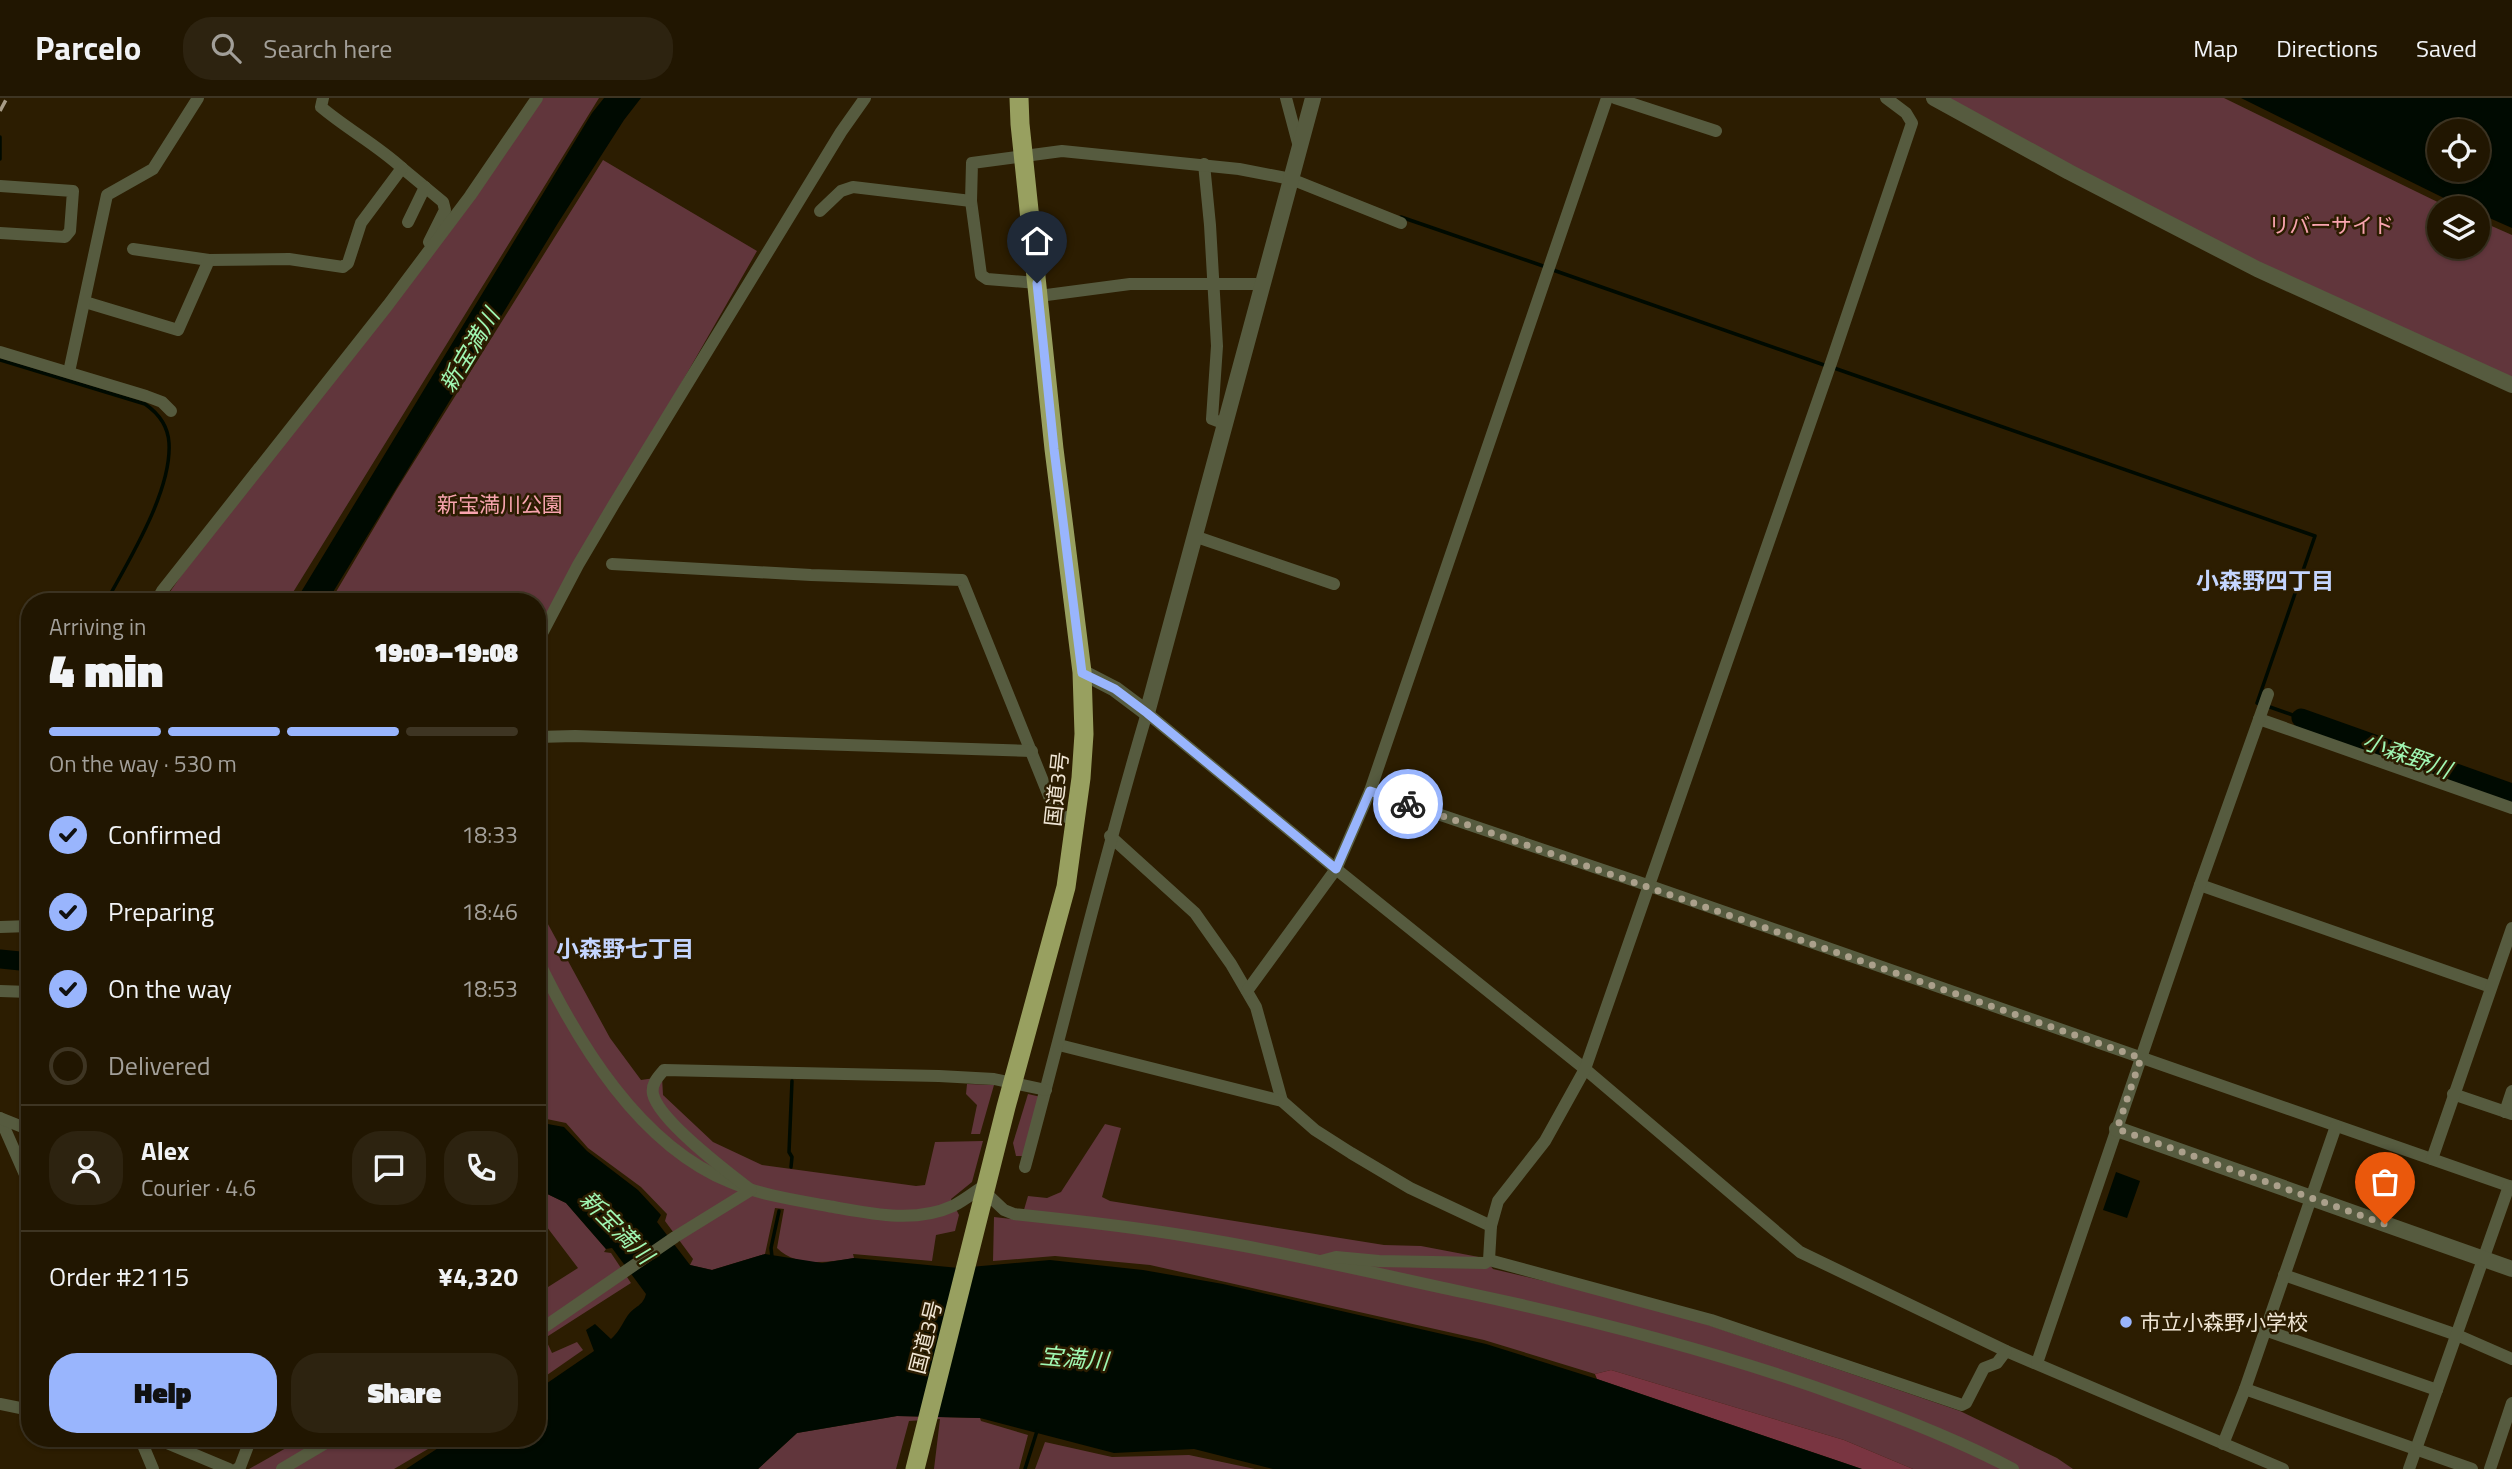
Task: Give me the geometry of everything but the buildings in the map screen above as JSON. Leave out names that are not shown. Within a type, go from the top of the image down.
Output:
[{"type":"highway","name":"国道3号","points":[[915,1469],[1006,1107],[1066,887],[1077,818],[1084,734],[1082,673],[1054,449],[1019,98]]},
{"type":"street","points":[[69,372],[107,195],[153,169],[198,98]]},
{"type":"street","points":[[323,98],[321,107],[386,154],[443,202],[445,210],[430,237],[428,252]]},
{"type":"street","points":[[161,593],[428,252],[537,98]]},
{"type":"street","points":[[546,626],[614,504],[804,191],[866,98]]},
{"type":"street","points":[[1286,98],[1300,146]]},
{"type":"street","points":[[1025,1167],[1059,1045],[1110,836],[1147,713],[1313,98]]},
{"type":"street","points":[[1247,991],[1336,869],[1370,791],[1607,98]]},
{"type":"street","points":[[1615,98],[1716,131]]},
{"type":"street","points":[[1489,1260],[1491,1226],[1497,1201],[1545,1141],[1585,1069],[1912,123],[1906,113],[1886,98]]},
{"type":"street","points":[[1934,98],[2069,172],[2257,269],[2512,385]]},
{"type":"street","points":[[1263,284],[1130,284],[1038,290],[987,279],[981,275],[971,201],[972,163],[1062,151],[1204,164],[1291,179],[1401,223]]},
{"type":"street","points":[[1204,164],[1217,346],[1212,419],[1225,424]]},
{"type":"street","points":[[133,249],[209,260],[289,259],[343,267],[348,263],[361,223],[402,168]]},
{"type":"street","points":[[0,186],[73,191],[70,230],[65,237],[0,233]]},
{"type":"street","points":[[408,222],[425,187]]},
{"type":"street","points":[[820,211],[841,191],[853,187],[971,201]]},
{"type":"street","points":[[85,302],[178,330],[209,260]]},
{"type":"street","points":[[0,352],[146,396],[162,402],[171,411]]},
{"type":"street","points":[[1194,536],[1334,584]]},
{"type":"street","points":[[612,564],[962,580],[1057,816],[1077,818]]},
{"type":"street","points":[[1082,673],[1115,689],[1147,713],[1585,1069],[1800,1252],[2006,1351],[2283,1469]]},
{"type":"street","points":[[2037,1363],[2268,694]]},
{"type":"street","points":[[2259,719],[2512,808]]},
{"type":"street","points":[[546,737],[1032,751]]},
{"type":"street","points":[[1370,791],[1650,886],[2510,1187],[2409,1469]]},
{"type":"street","points":[[1110,836],[1195,913],[1247,991],[1256,1007],[1282,1101]]},
{"type":"street","points":[[2200,885],[2491,987]]},
{"type":"street","points":[[0,927],[21,926]]},
{"type":"street","points":[[2432,1159],[2491,987],[2506,964],[2512,928]]},
{"type":"street","points":[[546,975],[579,1038],[649,1127],[693,1164],[751,1190],[848,1210],[907,1216],[933,1213],[955,1205],[987,1187],[1004,1210],[1014,1214],[1187,1236],[1321,1261],[1576,1318],[1769,1371],[1943,1434],[2013,1469]]},
{"type":"street","points":[[0,991],[21,992]]},
{"type":"street","points":[[1059,1045],[1282,1101],[1315,1130],[1351,1153],[1410,1188],[1491,1226]]},
{"type":"street","points":[[751,1190],[690,1141],[656,1102],[653,1086],[664,1070],[939,1076],[1001,1080],[1046,1090]]},
{"type":"street","points":[[2453,1094],[2508,1113],[2512,1091]]},
{"type":"street","points":[[0,1118],[21,1126]]},
{"type":"street","points":[[0,1118],[21,1166]]},
{"type":"street","points":[[2223,1444],[2245,1390],[2336,1126]]},
{"type":"street","points":[[2117,1129],[2512,1269]]},
{"type":"street","points":[[546,1326],[675,1237],[751,1190]]},
{"type":"street","points":[[1321,1261],[1336,1257],[1480,1264],[1489,1260],[1712,1320],[1962,1405],[1966,1403],[1984,1368],[1997,1363],[2006,1351]]},
{"type":"street","points":[[2284,1275],[2457,1335],[2512,1359]]},
{"type":"street","points":[[2265,1330],[2437,1390]]},
{"type":"street","points":[[2245,1390],[2472,1469]]},
{"type":"street","points":[[0,1404],[21,1408]]},
{"type":"street","points":[[2490,1469],[2512,1404]]},
{"type":"street","points":[[144,1447],[153,1469]]},
{"type":"street","points":[[176,1447],[229,1469]]},
{"type":"street","points":[[237,1469],[247,1447]]},
{"type":"street","points":[[282,1469],[319,1447]]},
{"type":"green space","points":[[543,98],[599,98],[293,593],[169,593],[183,573],[470,204]]},
{"type":"green space","name":"リバーサイド","points":[[1947,98],[2224,98],[2427,197],[2427,259],[2490,259],[2490,225],[2512,235],[2512,378],[2309,289],[2057,160]]},
{"type":"green space","name":"新宝満川公園","points":[[603,160],[757,251],[546,619],[546,593],[335,593],[397,489]]},
{"type":"green space","points":[[546,921],[610,1038],[641,1080],[662,1077],[663,1095],[713,1142],[762,1165],[916,1186],[925,1185],[935,1142],[983,1141],[972,1182],[951,1199],[959,1215],[955,1231],[936,1235],[932,1261],[853,1254],[854,1258],[823,1262],[794,1259],[777,1248],[784,1209],[775,1208],[765,1254],[712,1270],[690,1265],[693,1259],[665,1221],[667,1214],[641,1187],[588,1148],[566,1123],[546,1119]]},
{"type":"green space","points":[[967,1084],[994,1085],[980,1134],[971,1134],[977,1105],[966,1094]]},
{"type":"green space","points":[[1028,1094],[1041,1097],[1023,1156],[1016,1156],[1013,1143]]},
{"type":"green space","points":[[1105,1124],[1121,1128],[1102,1197],[1110,1201],[1384,1245],[1421,1246],[1484,1258],[1493,1269],[1659,1308],[1960,1411],[2057,1458],[2073,1469],[1913,1469],[1844,1440],[1611,1370],[1595,1374],[1484,1340],[1150,1265],[1055,1256],[993,1261],[994,1217],[1021,1220],[1028,1196],[1047,1198],[1061,1192]]},
{"type":"green space","points":[[546,1193],[566,1203],[606,1249],[604,1252],[611,1253],[631,1283],[546,1337],[546,1288],[578,1268],[546,1226]]},
{"type":"green space","points":[[546,1340],[552,1353],[577,1342],[583,1350],[546,1376]]},
{"type":"green space","points":[[897,1416],[980,1418],[981,1421],[1028,1435],[1019,1469],[934,1469],[940,1419],[909,1421],[896,1469],[758,1469],[797,1433]]},
{"type":"green space","points":[[1045,1442],[1112,1457],[1189,1455],[1255,1469],[1035,1469]]},
{"type":"green space","points":[[288,1447],[431,1447],[394,1469],[249,1469]]},
{"type":"shaded area","points":[[1611,1370],[1844,1440],[1913,1469],[1862,1469],[1597,1379],[1595,1374]]},
{"type":"water","name":"新宝満川","points":[[604,98],[641,98],[558,223],[332,593],[300,593],[592,113]]},
{"type":"water","points":[[2241,98],[2512,98],[2512,228],[2490,218],[2490,196],[2440,196]]},
{"type":"water","points":[[546,1124],[564,1127],[587,1151],[638,1190],[661,1215],[657,1222],[690,1265],[712,1270],[765,1254],[822,1263],[854,1258],[959,1268],[1050,1260],[1143,1270],[1223,1284],[1486,1344],[1862,1469],[1273,1469],[1194,1449],[1114,1453],[980,1418],[897,1416],[797,1433],[758,1469],[406,1469],[440,1447],[546,1447],[546,1384],[594,1351],[586,1330],[595,1324],[611,1339],[628,1315],[645,1298],[646,1294],[612,1248],[606,1249],[566,1203],[546,1193]]},
{"type":"water","points":[[2116,1172],[2140,1181],[2127,1218],[2103,1210]]},
{"type":"waterway","points":[[0,137],[0,159]]},
{"type":"waterway","points":[[1401,217],[1546,267]]},
{"type":"waterway","points":[[1553,270],[1827,366]]},
{"type":"waterway","points":[[0,360],[145,404],[164,426],[169,443],[164,482],[137,546],[111,593]]},
{"type":"waterway","points":[[1834,368],[2315,536],[2257,703],[2260,704]]},
{"type":"waterway","points":[[2267,706],[2301,718]]},
{"type":"waterway","name":"小森野川","points":[[2301,718],[2512,793]]},
{"type":"waterway","points":[[0,959],[21,961]]},
{"type":"waterway","points":[[791,1167],[792,1157],[789,1152],[792,1081]]},
{"type":"waterway","points":[[772,1257],[771,1248],[779,1211]]},
{"type":"waterway","points":[[1025,1469],[1037,1431]]},
{"type":"railway","points":[[0,111],[7,98]]},
{"type":"way so far","points":[[1408,804],[2141,1058],[2117,1129],[2385,1224]]},
{"type":"place","name":"市立小森野小学校","points":[[2126,1322]]},
{"type":"district","name":"小森野四丁目","points":[[2265,580]]},
{"type":"district","name":"小森野七丁目","points":[[625,948]]},
{"type":"route","points":[[1037,283],[1054,449],[1082,673],[1115,689],[1147,713],[1336,869],[1370,791],[1408,804]]},
{"type":"water label","name":"宝満川","points":[[1074,1358]]}]
